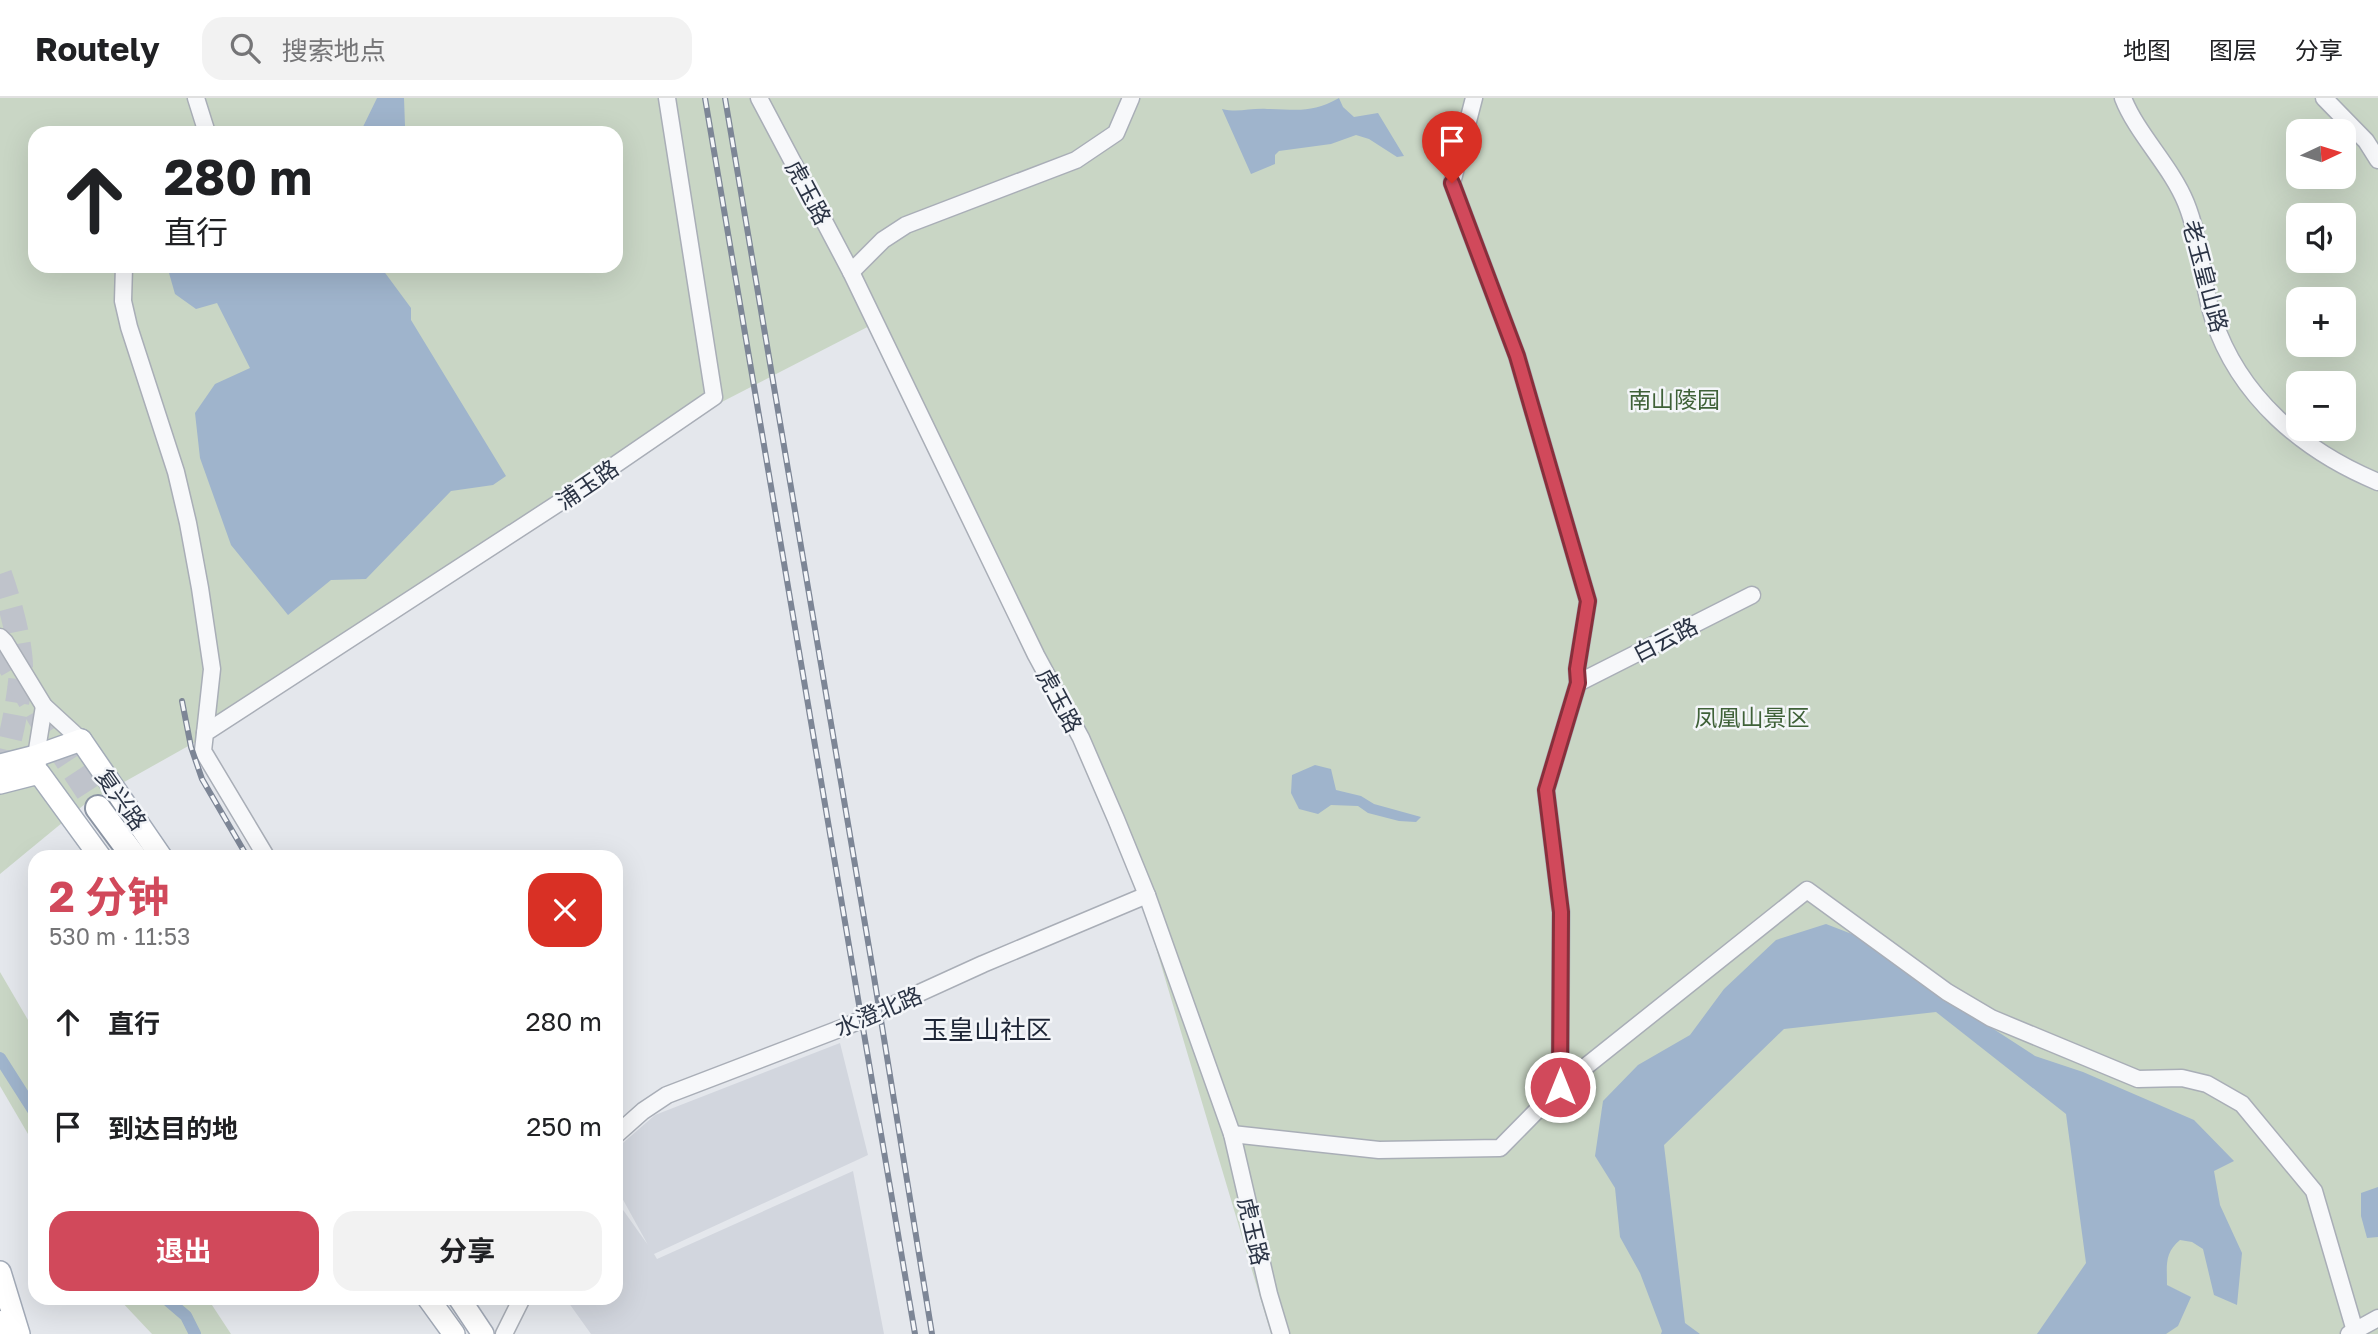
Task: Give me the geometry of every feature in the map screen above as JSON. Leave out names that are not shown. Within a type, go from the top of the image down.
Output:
[{"type":"highway","points":[[112,850],[91,812],[127,850]]},
{"type":"highway","points":[[0,1323],[3,1334]]},
{"type":"main road","points":[[0,783],[81,740]]},
{"type":"main road","name":"复兴路","points":[[81,740],[157,850]]},
{"type":"main road","points":[[0,765],[38,764]]},
{"type":"main road","points":[[38,764],[96,850]]},
{"type":"main road","points":[[0,1272],[19,1334]]},
{"type":"main road","points":[[433,1305],[454,1334]]},
{"type":"main road","points":[[464,1305],[483,1334]]},
{"type":"street","points":[[195,98],[205,126]]},
{"type":"street","name":"浦玉路","points":[[205,733],[571,495],[714,397],[667,98]]},
{"type":"street","name":"虎玉路","points":[[759,98],[851,272],[1036,655],[1081,738],[1147,895],[1232,1134],[1280,1334]]},
{"type":"street","points":[[851,272],[883,240],[906,225],[1076,160],[1116,133],[1131,98]]},
{"type":"street","points":[[1474,98],[1452,183],[1517,356],[1588,601],[1577,669],[1578,683],[1546,790],[1561,912],[1560,1087]]},
{"type":"street","name":"老玉皇山路","points":[[2123,98],[2182,192],[2195,229],[2213,318],[2233,365],[2250,390],[2281,422],[2323,455],[2348,470],[2378,482]]},
{"type":"street","points":[[2324,98],[2366,141],[2378,160]]},
{"type":"street","points":[[124,273],[124,301],[129,327],[176,472],[200,588],[212,669],[204,751],[262,850]]},
{"type":"street","name":"白云路","points":[[1578,683],[1752,595]]},
{"type":"street","points":[[0,637],[44,706],[81,740]]},
{"type":"street","points":[[38,764],[44,706]]},
{"type":"street","points":[[1232,1134],[1379,1150],[1500,1148],[1560,1087],[1807,890],[1947,992],[1991,1018],[2138,1079],[2182,1078],[2207,1084],[2242,1104],[2314,1191],[2352,1332],[2378,1318]]},
{"type":"street","name":"水澄北路","points":[[623,1129],[667,1095],[847,1026],[983,964],[1147,895]]},
{"type":"street","points":[[504,1334],[518,1305]]},
{"type":"shaded area","points":[[840,1043],[868,1155],[654,1254],[657,1259],[853,1171],[884,1334],[591,1334],[570,1305],[623,1305],[623,1210],[648,1245],[623,1200],[623,1143],[655,1115]]},
{"type":"green space","name":"凤凰山景区","points":[[0,98],[2378,98],[2378,1334],[1271,1334],[1128,854],[883,319],[679,424],[215,731],[85,804],[0,874]]},
{"type":"green space","points":[[0,972],[28,1020],[28,1134],[0,1086]]},
{"type":"green space","points":[[125,1305],[212,1305],[231,1334],[152,1334]]},
{"type":"water","points":[[377,98],[404,98],[405,126],[363,126]]},
{"type":"water","points":[[1339,98],[1343,107],[1354,117],[1378,113],[1404,156],[1397,157],[1369,139],[1356,135],[1331,144],[1279,151],[1275,155],[1275,164],[1251,174],[1222,109],[1303,110]]},
{"type":"water","points":[[169,273],[385,273],[411,308],[411,320],[506,476],[493,485],[451,491],[366,579],[331,580],[288,615],[231,545],[200,458],[195,413],[215,384],[250,368],[217,303],[196,309],[175,294]]},
{"type":"water","points":[[1315,765],[1331,769],[1336,790],[1421,817],[1416,822],[1399,821],[1368,813],[1358,806],[1331,805],[1318,814],[1299,809],[1291,793],[1292,775]]},
{"type":"water","points":[[1826,924],[1870,941],[1929,987],[2035,1056],[2083,1072],[2194,1120],[2234,1161],[2214,1171],[2220,1205],[2242,1253],[2237,1305],[2214,1295],[2203,1249],[2192,1242],[2180,1240],[2169,1255],[2167,1285],[2191,1297],[2178,1326],[2166,1334],[2037,1334],[2086,1263],[2066,1114],[1936,1012],[1784,1029],[1664,1145],[1685,1323],[1700,1334],[1661,1334],[1640,1273],[1620,1237],[1615,1188],[1595,1156],[1603,1101],[1638,1065],[1690,1035],[1724,989],[1776,940]]},
{"type":"water","points":[[2378,1187],[2378,1237],[2367,1238],[2361,1216],[2361,1193]]},
{"type":"waterway","points":[[0,1058],[28,1102]]},
{"type":"waterway","points":[[173,1305],[186,1316],[195,1334]]},
{"type":"tunnel","points":[[0,574],[11,609],[21,660],[18,696],[0,774]]},
{"type":"tunnel","points":[[0,649],[43,724],[98,808]]},
{"type":"railway","points":[[705,98],[915,1334]]},
{"type":"railway","points":[[725,98],[932,1334]]},
{"type":"railway","points":[[182,701],[191,747],[202,779],[243,850]]},
{"type":"district","name":"玉皇山社区","points":[[987,1029]]},
{"type":"route","points":[[1452,183],[1517,356],[1588,601],[1577,669],[1578,683],[1546,790],[1553,829],[1561,912],[1560,1087]]},
{"type":"park label","name":"南山陵园","points":[[1674,399]]}]
